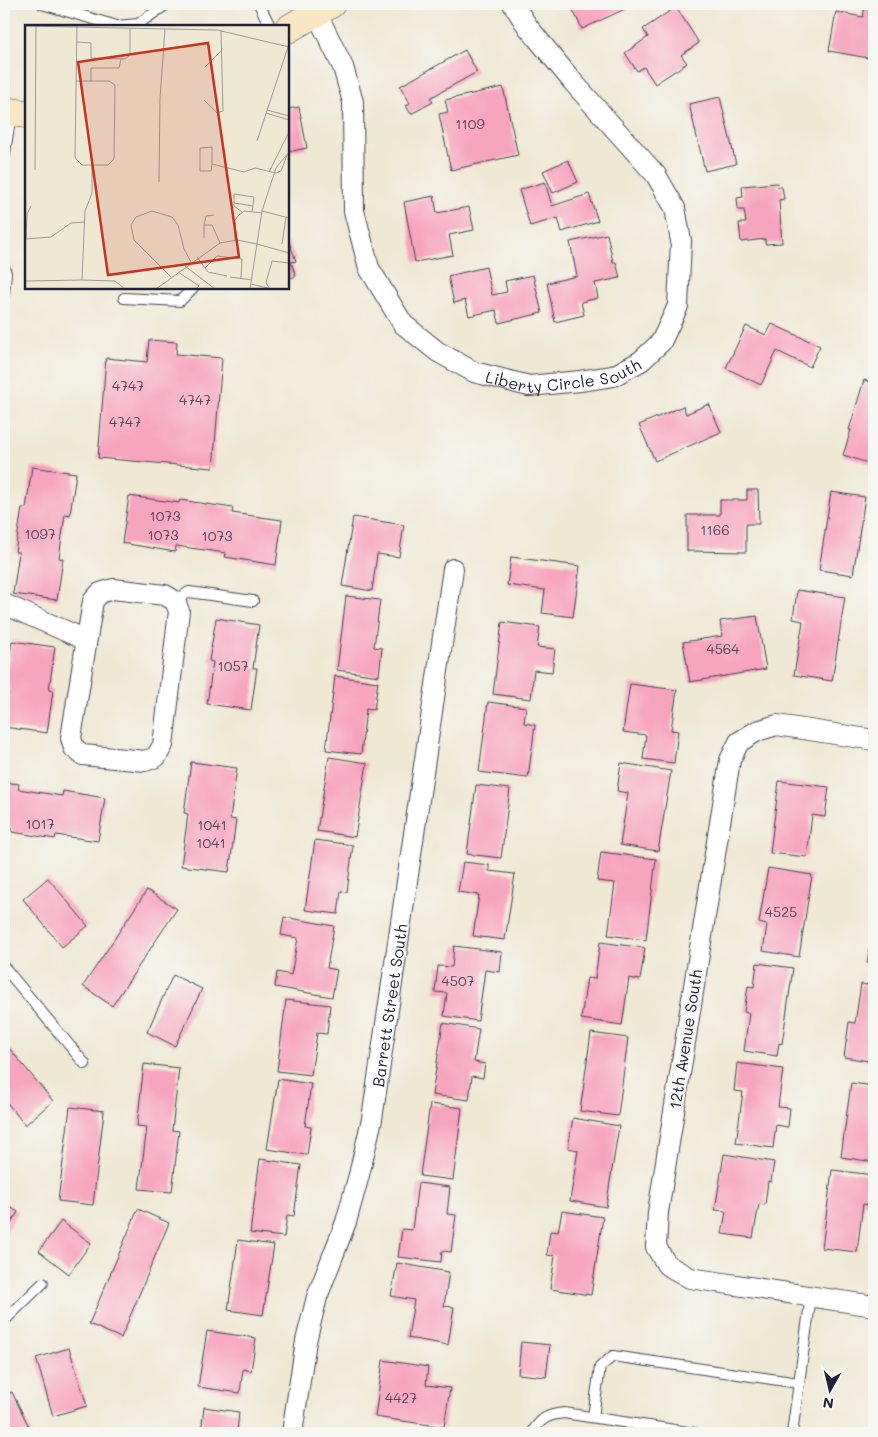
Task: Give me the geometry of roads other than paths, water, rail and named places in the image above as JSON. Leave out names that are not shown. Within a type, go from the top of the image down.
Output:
[{"type":"main road","points":[[289,28],[324,8]]},
{"type":"street","name":"Liberty Circle South","points":[[324,8],[354,102],[354,211],[369,268],[403,324],[438,352],[474,372],[529,386],[613,376],[641,361],[661,342],[678,306],[681,241],[675,208],[656,175],[528,27],[512,4]]},
{"type":"street","name":"Barrett Street South","points":[[292,1433],[306,1341],[318,1297],[346,1222],[372,1119],[453,569]]},
{"type":"street","points":[[113,589],[165,595],[175,601],[178,611],[163,744],[156,757],[145,761],[83,755],[74,748],[71,738],[86,640],[92,601],[100,593],[113,589]]},
{"type":"street","points":[[4,604],[86,640]]},
{"type":"street","name":"12th Avenue South","points":[[874,740],[777,725],[757,732],[739,742],[730,760],[658,1212],[656,1247],[667,1264],[690,1278],[874,1306]]},
{"type":"lane","points":[[42,4],[114,25]]},
{"type":"lane","points":[[128,25],[138,24],[167,4]]},
{"type":"lane","points":[[260,4],[270,25]]},
{"type":"lane","points":[[4,159],[14,112]]},
{"type":"lane","points":[[4,267],[6,273],[4,294]]},
{"type":"lane","points":[[124,298],[180,302],[191,289]]},
{"type":"lane","points":[[175,601],[189,592],[253,601]]},
{"type":"lane","points":[[4,967],[85,1064]]},
{"type":"lane","points":[[4,1321],[43,1283]]},
{"type":"lane","points":[[792,1433],[811,1296]]},
{"type":"lane","points":[[593,1417],[600,1368],[613,1356],[799,1383]]},
{"type":"lane","points":[[532,1433],[538,1423],[550,1415],[564,1413],[694,1433]]}]
